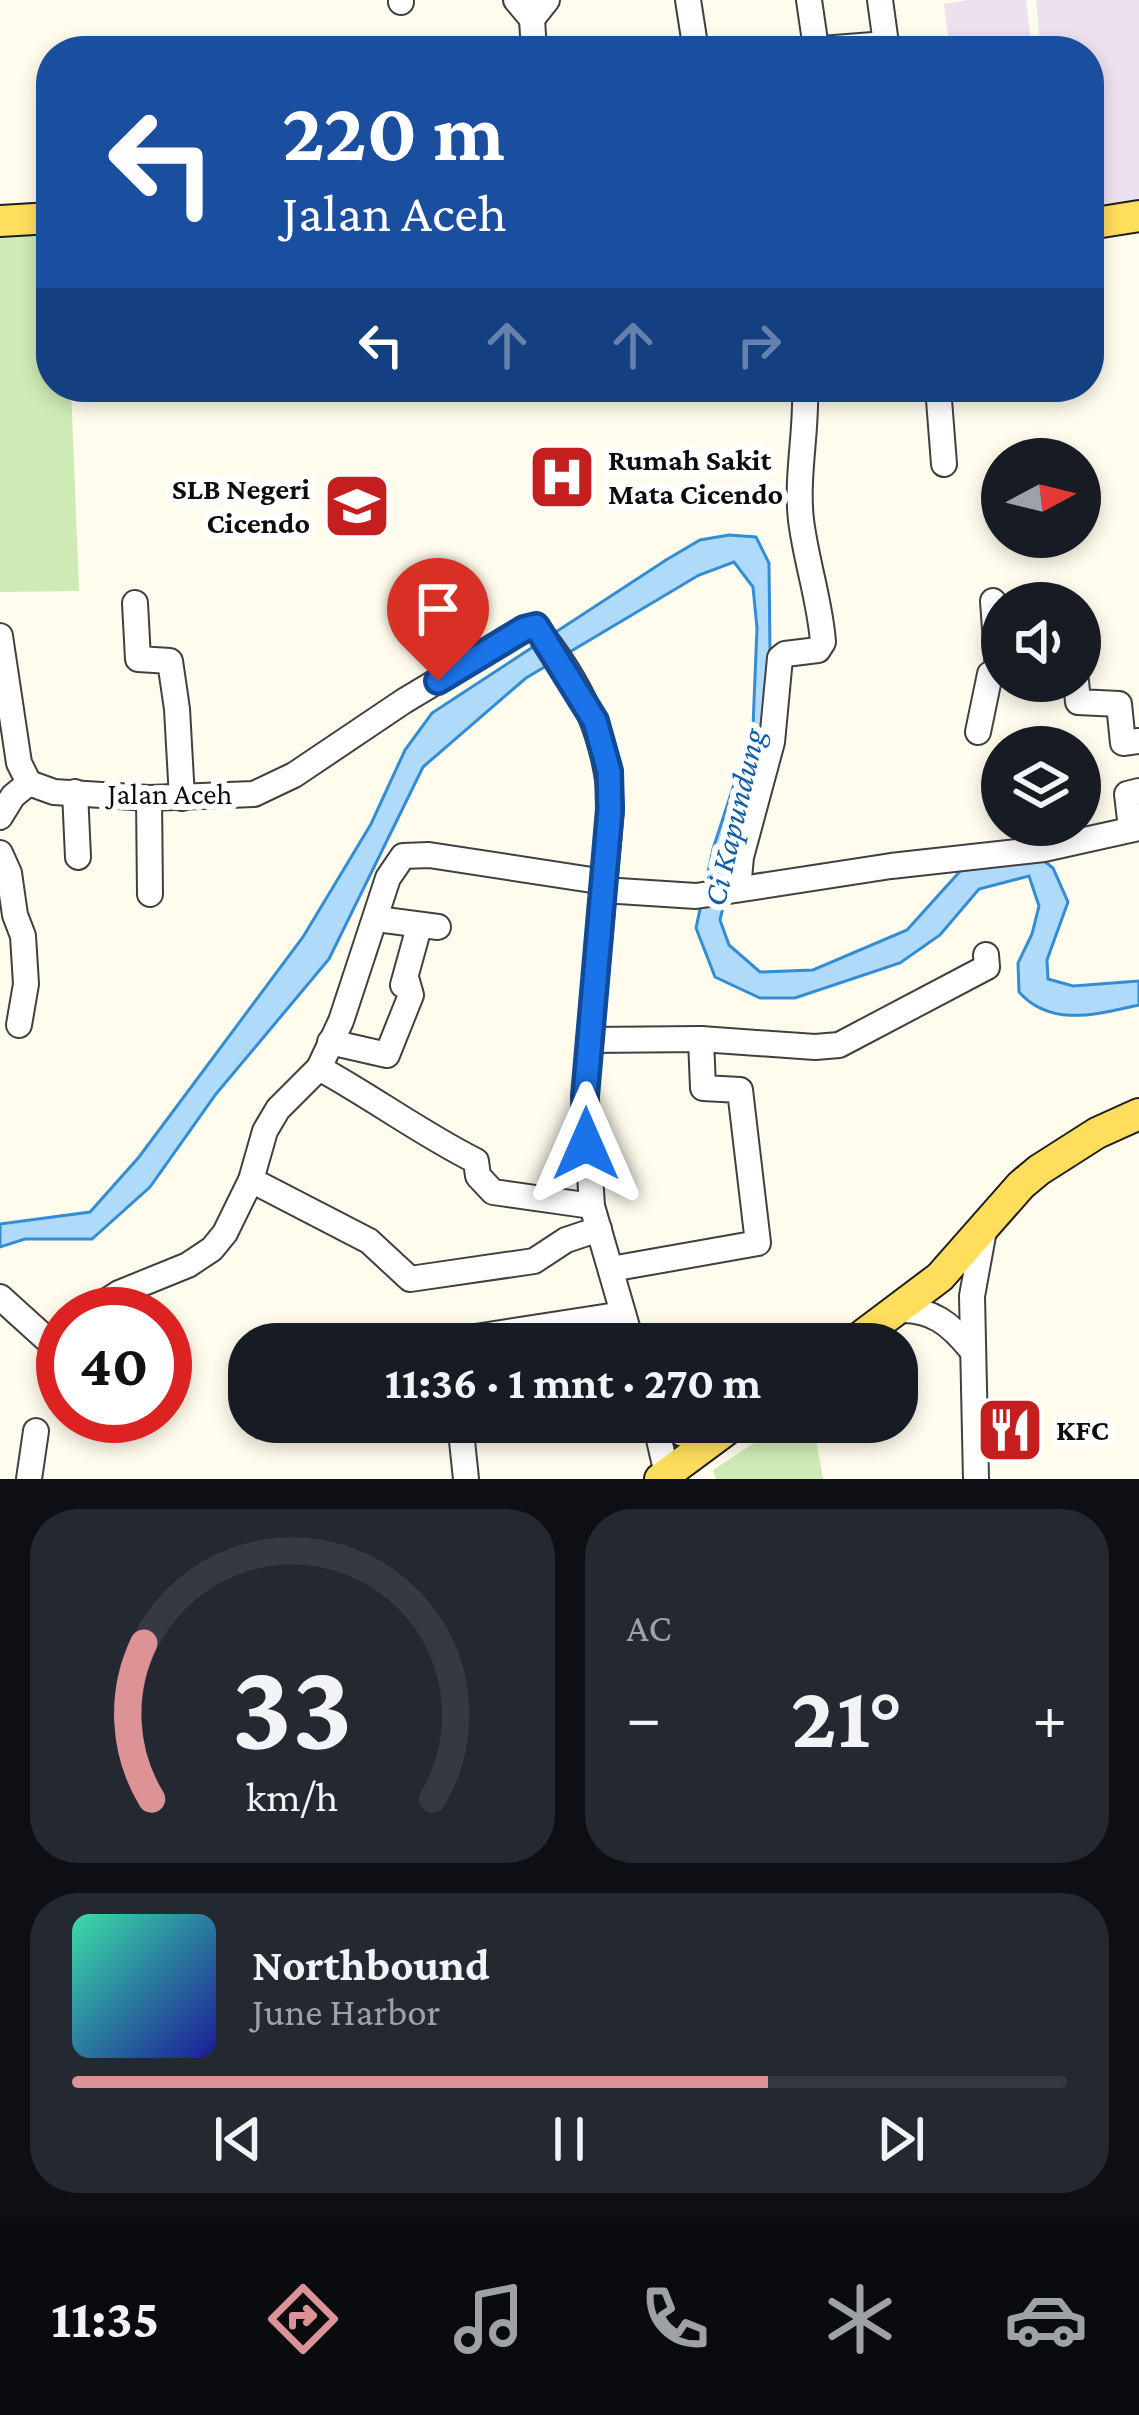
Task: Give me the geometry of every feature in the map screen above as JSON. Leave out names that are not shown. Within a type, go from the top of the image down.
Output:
[{"type":"main road","points":[[1104,222],[1139,216]]},
{"type":"main road","points":[[0,220],[36,219]]},
{"type":"main road","points":[[881,1323],[940,1277],[1039,1170],[1097,1133],[1139,1114]]},
{"type":"main road","points":[[665,1477],[709,1443]]},
{"type":"street","points":[[688,0],[694,36]]},
{"type":"street","points":[[807,36],[809,0]]},
{"type":"street","points":[[880,0],[885,36]]},
{"type":"street","points":[[532,6],[533,36]]},
{"type":"street","points":[[736,889],[772,742],[779,658],[785,653],[818,650],[823,639],[801,523],[804,402]]},
{"type":"street","points":[[939,402],[944,464]]},
{"type":"street","points":[[135,603],[138,659],[170,661],[182,798]]},
{"type":"street","name":"Jalan Aceh","points":[[29,783],[39,790],[148,798],[254,794],[536,626],[595,721],[606,758],[610,809],[585,1096],[596,1218],[626,1323]]},
{"type":"street","points":[[0,636],[19,763],[29,783],[13,796],[0,817]]},
{"type":"street","points":[[978,732],[984,702]]},
{"type":"street","points":[[1078,702],[1119,704],[1123,743],[1139,741]]},
{"type":"street","points":[[134,1287],[188,1265],[212,1249],[235,1216],[265,1131],[278,1109],[319,1068],[341,1021],[395,865],[412,854],[696,896],[891,866],[1044,849],[1135,828],[1126,794],[1139,791]]},
{"type":"street","points":[[75,792],[78,857]]},
{"type":"street","points":[[148,798],[150,894]]},
{"type":"street","points":[[0,853],[23,936],[26,983],[19,1025]]},
{"type":"street","points":[[330,1042],[384,1056],[411,995],[405,983],[428,927],[376,919]]},
{"type":"street","points":[[590,1040],[839,1045],[987,967],[986,955]]},
{"type":"street","points":[[611,1269],[758,1244],[740,1090],[703,1088],[701,1040]]},
{"type":"street","points":[[319,1068],[472,1158],[478,1164],[478,1176],[493,1192],[596,1218]]},
{"type":"street","points":[[251,1180],[369,1241],[410,1279],[534,1261],[596,1218]]},
{"type":"street","points":[[976,1479],[970,1348],[972,1296],[984,1230]]},
{"type":"street","points":[[0,1297],[36,1325]]},
{"type":"street","points":[[900,1310],[929,1312],[970,1348]]},
{"type":"street","points":[[565,1323],[623,1314]]},
{"type":"street","points":[[29,1479],[36,1431]]},
{"type":"street","points":[[462,1443],[466,1479]]},
{"type":"street","points":[[659,1443],[665,1477]]},
{"type":"shaded area","points":[[1026,0],[1030,36],[948,36],[944,4]]},
{"type":"shaded area","points":[[1036,0],[1139,0],[1139,200],[1104,205],[1104,36],[1040,36]]},
{"type":"green space","points":[[36,232],[36,402],[72,402],[79,591],[0,592],[0,233]]},
{"type":"green space","points":[[754,1443],[817,1443],[823,1479],[716,1479],[713,1470]]},
{"type":"water","name":"Ci Kapundung","points":[[756,537],[769,563],[771,743],[737,847],[720,920],[729,945],[760,972],[813,970],[907,930],[963,868],[1038,856],[1053,868],[1068,902],[1047,960],[1048,979],[1073,986],[1139,981],[1139,1005],[1060,1014],[1019,992],[1018,963],[1039,906],[1029,876],[979,889],[940,935],[900,963],[795,998],[760,998],[715,977],[696,928],[713,849],[753,726],[757,628],[753,587],[734,562],[699,575],[526,678],[423,767],[329,959],[216,1094],[150,1187],[92,1239],[25,1239],[0,1247],[0,1224],[90,1212],[139,1157],[303,937],[371,824],[405,750],[432,713],[666,560],[700,540]]},
{"type":"place","name":"Rumah Sakit Mata Cicendo","points":[[562,477]]},
{"type":"place","name":"SLB Negeri Cicendo","points":[[357,506]]},
{"type":"place","name":"KFC","points":[[1010,1430]]},
{"type":"route","points":[[438,681],[536,626],[595,721],[604,746],[610,809],[585,1096],[586,1144]]}]
